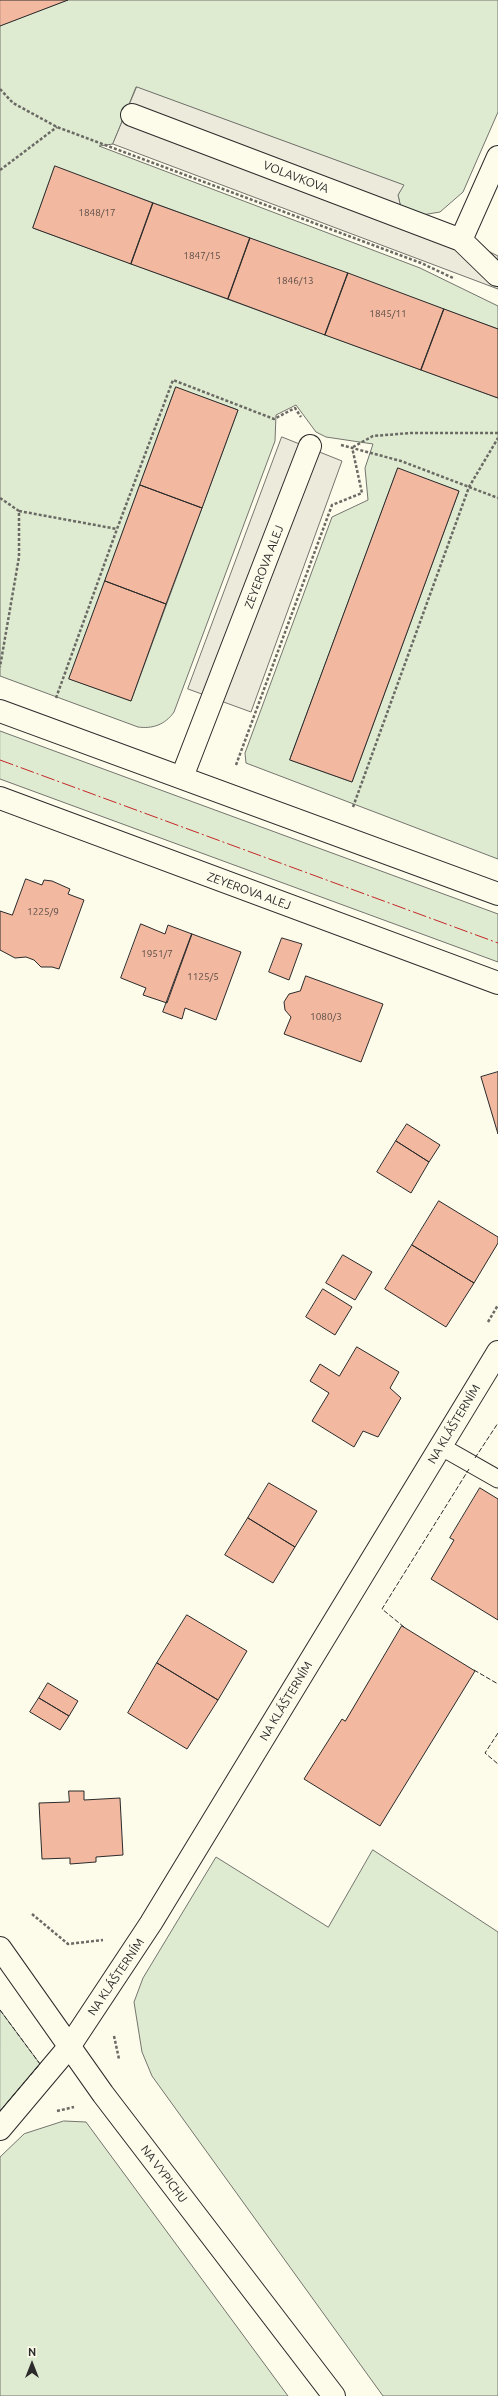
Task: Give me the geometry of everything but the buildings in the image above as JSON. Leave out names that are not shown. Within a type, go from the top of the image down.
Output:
[{"type":"street","name":"VOLAVKOVA","points":[[132,115],[461,240],[497,275]]},
{"type":"street","points":[[461,240],[498,157]]},
{"type":"street","name":"ZEYEROVA ALEJ","points":[[182,777],[310,446]]},
{"type":"street","points":[[0,710],[498,894]]},
{"type":"street","name":"ZEYEROVA ALEJ","points":[[0,798],[498,983]]},
{"type":"street","name":"NA KLÁŠTERNÍM","points":[[0,2129],[69,2047],[155,1916],[498,1352]]},
{"type":"street","name":"NA VYPICHU","points":[[0,1948],[103,2094],[334,2396]]},
{"type":"lane","points":[[440,1446],[498,1479]]},
{"type":"path","points":[[0,89],[13,102],[57,127],[421,263],[456,279]]},
{"type":"path","points":[[0,170],[57,127]]},
{"type":"path","points":[[54,704],[173,380],[274,419],[295,408],[304,421]]},
{"type":"path","points":[[352,447],[373,436],[411,433],[498,433]]},
{"type":"path","points":[[351,813],[469,487],[498,438]]},
{"type":"path","points":[[339,444],[400,461],[498,498]]},
{"type":"path","points":[[234,770],[332,505],[362,493],[352,447]]},
{"type":"path","points":[[0,498],[19,511],[117,529]]},
{"type":"path","points":[[0,667],[19,557],[19,511]]},
{"type":"green space","points":[[68,0],[498,0],[498,112],[463,192],[440,212],[416,216],[401,208],[398,195],[403,185],[136,87],[113,144],[99,146],[420,268],[498,306],[498,329],[55,167],[33,228],[498,398],[498,859],[246,763],[245,753],[332,517],[368,500],[365,468],[373,444],[326,437],[316,432],[296,405],[276,415],[275,441],[174,712],[167,720],[153,727],[138,727],[0,676],[0,26]],"holes":[[[176,388],[238,410],[131,701],[70,679]],[[398,469],[459,491],[352,782],[290,760]]]},
{"type":"green space","points":[[0,731],[498,914],[498,962],[0,779]]},
{"type":"green space","points":[[373,1850],[498,1932],[498,2396],[383,2396],[152,2076],[142,2052],[134,2002],[143,1978],[216,1857],[328,1927]]},
{"type":"green space","points":[[0,2010],[40,2064],[0,2111]]},
{"type":"green space","points":[[64,2121],[86,2122],[288,2396],[0,2396],[0,2157],[24,2134]]},
{"type":"shaded area","points":[[137,87],[404,185],[398,195],[401,208],[498,256],[498,289],[113,144]]},
{"type":"shaded area","points":[[282,437],[342,461],[251,712],[188,689]]},
{"type":"fence","points":[[475,1458],[498,1423]]},
{"type":"fence","points":[[404,1627],[382,1609],[469,1469]]},
{"type":"fence","points":[[474,1670],[498,1684]]},
{"type":"fence","points":[[498,1733],[485,1753],[498,1764]]},
{"type":"fence","points":[[0,2010],[40,2064],[0,2111]]},
{"type":"power","points":[[0,760],[498,943]]}]
